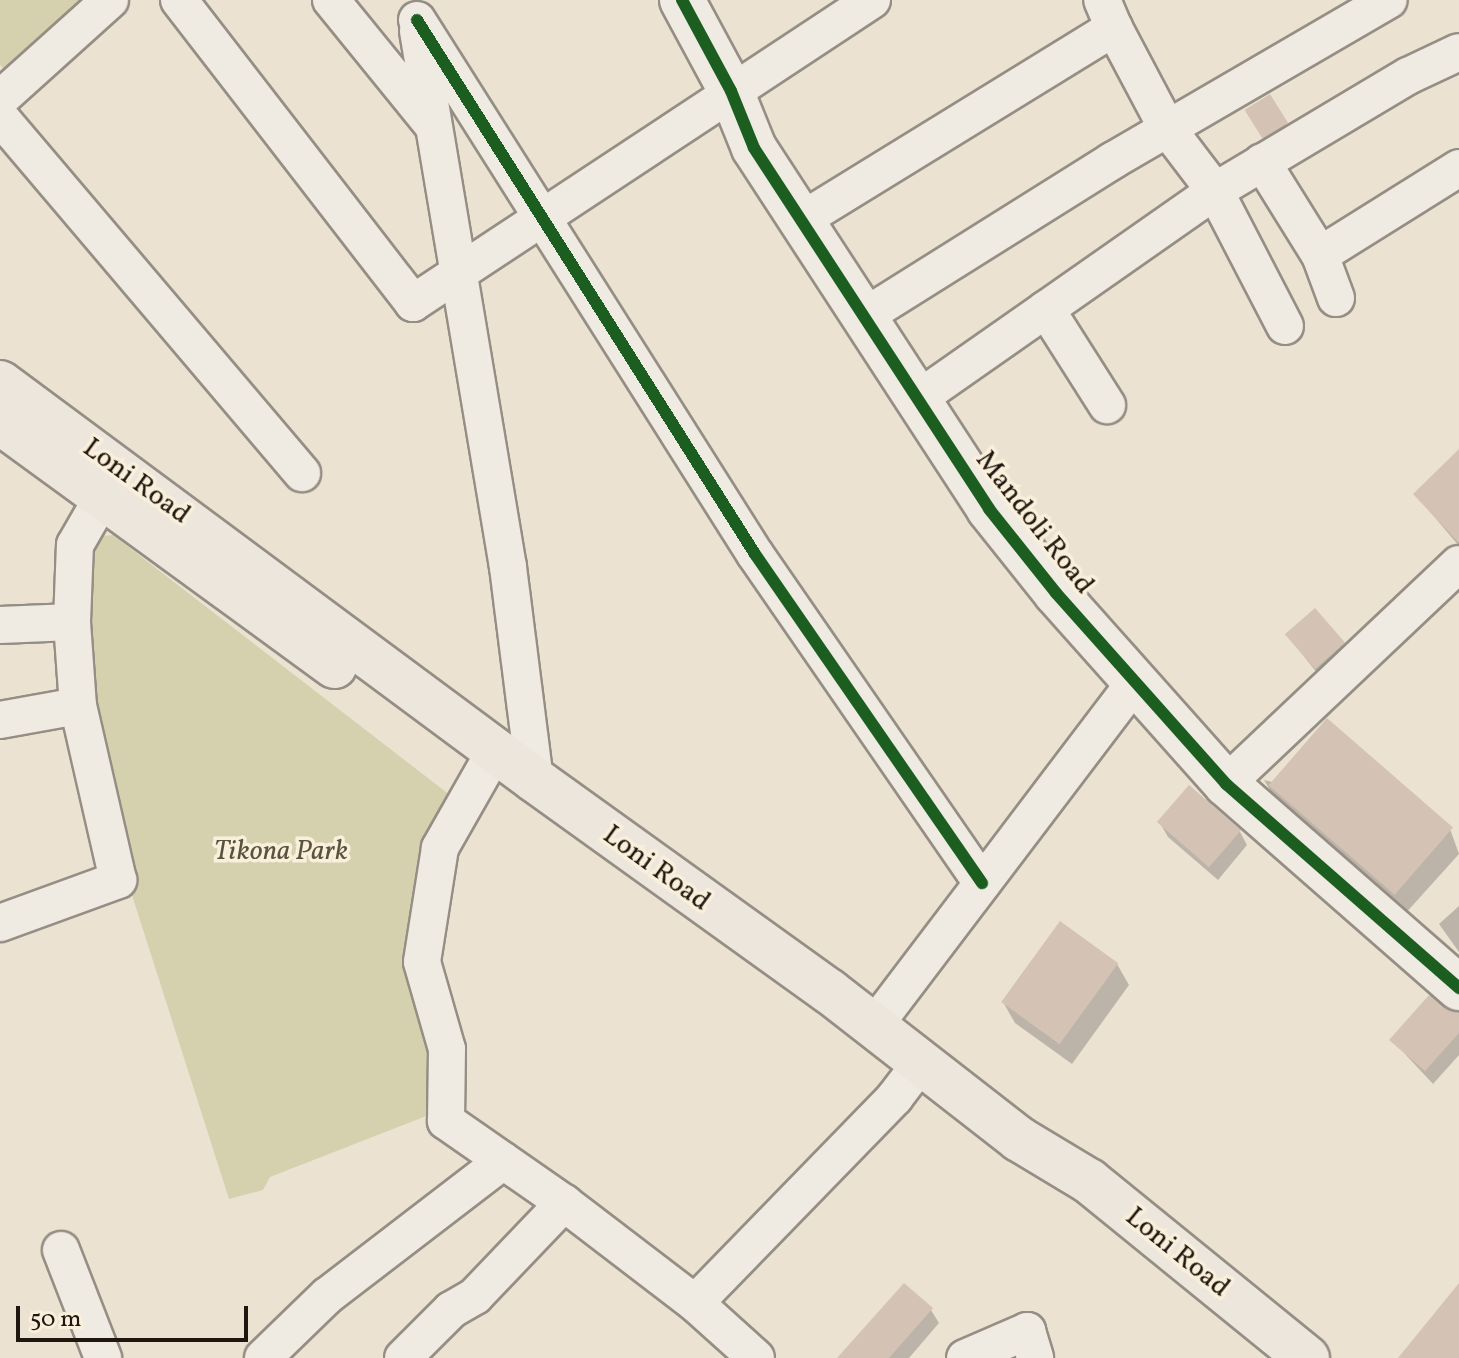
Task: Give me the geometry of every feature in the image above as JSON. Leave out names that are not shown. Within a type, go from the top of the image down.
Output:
[{"type":"highway","name":"Loni Road","points":[[0,383],[488,761],[535,780],[874,1026],[915,1070],[1265,1358]]},
{"type":"highway","name":"Loni Road","points":[[0,422],[102,498],[488,761],[915,1070],[1089,1181],[1307,1358]]},
{"type":"street","points":[[0,99],[110,0]]},
{"type":"street","points":[[179,0],[410,300],[421,302],[543,214],[872,0]]},
{"type":"street","points":[[331,0],[431,124]]},
{"type":"street","name":"Mandoli Road","points":[[682,0],[731,91],[754,148],[865,316],[915,401],[999,521],[1226,784],[1459,988]]},
{"type":"street","points":[[865,316],[1167,128],[1389,0]]},
{"type":"street","points":[[415,10],[456,278],[494,480],[535,780]]},
{"type":"street","points":[[415,10],[755,554],[982,883]]},
{"type":"street","points":[[800,221],[1108,14],[1167,128],[1215,191],[1285,326]]},
{"type":"street","points":[[915,401],[1215,191],[1459,52]]},
{"type":"street","points":[[0,117],[302,473]]},
{"type":"street","points":[[1262,162],[1320,255],[1336,298]]},
{"type":"street","points":[[1320,255],[1459,168]]},
{"type":"street","points":[[1046,309],[1107,405]]},
{"type":"street","points":[[0,923],[118,880],[78,706],[72,622],[75,545],[102,498]]},
{"type":"street","points":[[1226,784],[1459,564]]},
{"type":"street","points":[[0,625],[72,622]]},
{"type":"street","points":[[874,1026],[1135,682]]},
{"type":"street","points":[[0,720],[78,706]]},
{"type":"street","points":[[488,761],[440,848],[422,962],[447,1049],[446,1121],[564,1203],[695,1303],[756,1358]]},
{"type":"street","points":[[695,1303],[915,1070]]},
{"type":"street","points":[[263,1358],[327,1296],[503,1161]]},
{"type":"street","points":[[403,1358],[451,1310],[475,1296],[564,1203]]},
{"type":"street","points":[[61,1250],[103,1358]]},
{"type":"street","points":[[965,1358],[1027,1331],[1035,1358]]},
{"type":"green space","points":[[0,0],[90,0],[5,70],[0,65]]},
{"type":"green space","name":"Tikona Park","points":[[113,535],[459,802],[424,989],[434,1113],[270,1177],[263,1190],[229,1199],[116,845],[92,725],[80,559],[102,536]]},
{"type":"building","points":[[1270,94],[1288,123],[1263,139],[1245,110]]},
{"type":"building","points":[[1459,449],[1459,543],[1413,494]]},
{"type":"building","points":[[1315,608],[1345,643],[1315,669],[1285,634]]},
{"type":"building","points":[[1327,718],[1453,828],[1395,895],[1269,785]]},
{"type":"building","points":[[1189,785],[1241,830],[1209,867],[1157,822]]},
{"type":"building","points":[[1060,921],[1118,963],[1059,1044],[1001,1002]]},
{"type":"building","points":[[1429,995],[1459,1012],[1459,1033],[1425,1071],[1389,1040]]},
{"type":"building","points":[[904,1283],[933,1308],[889,1358],[837,1358]]},
{"type":"building","points":[[1459,1283],[1459,1358],[1398,1358]]},
{"type":"cycle path","points":[[682,0],[731,91],[754,148],[989,509],[1056,593],[1226,784],[1459,988]]},
{"type":"cycle path","points":[[417,20],[755,554],[982,883]]}]
